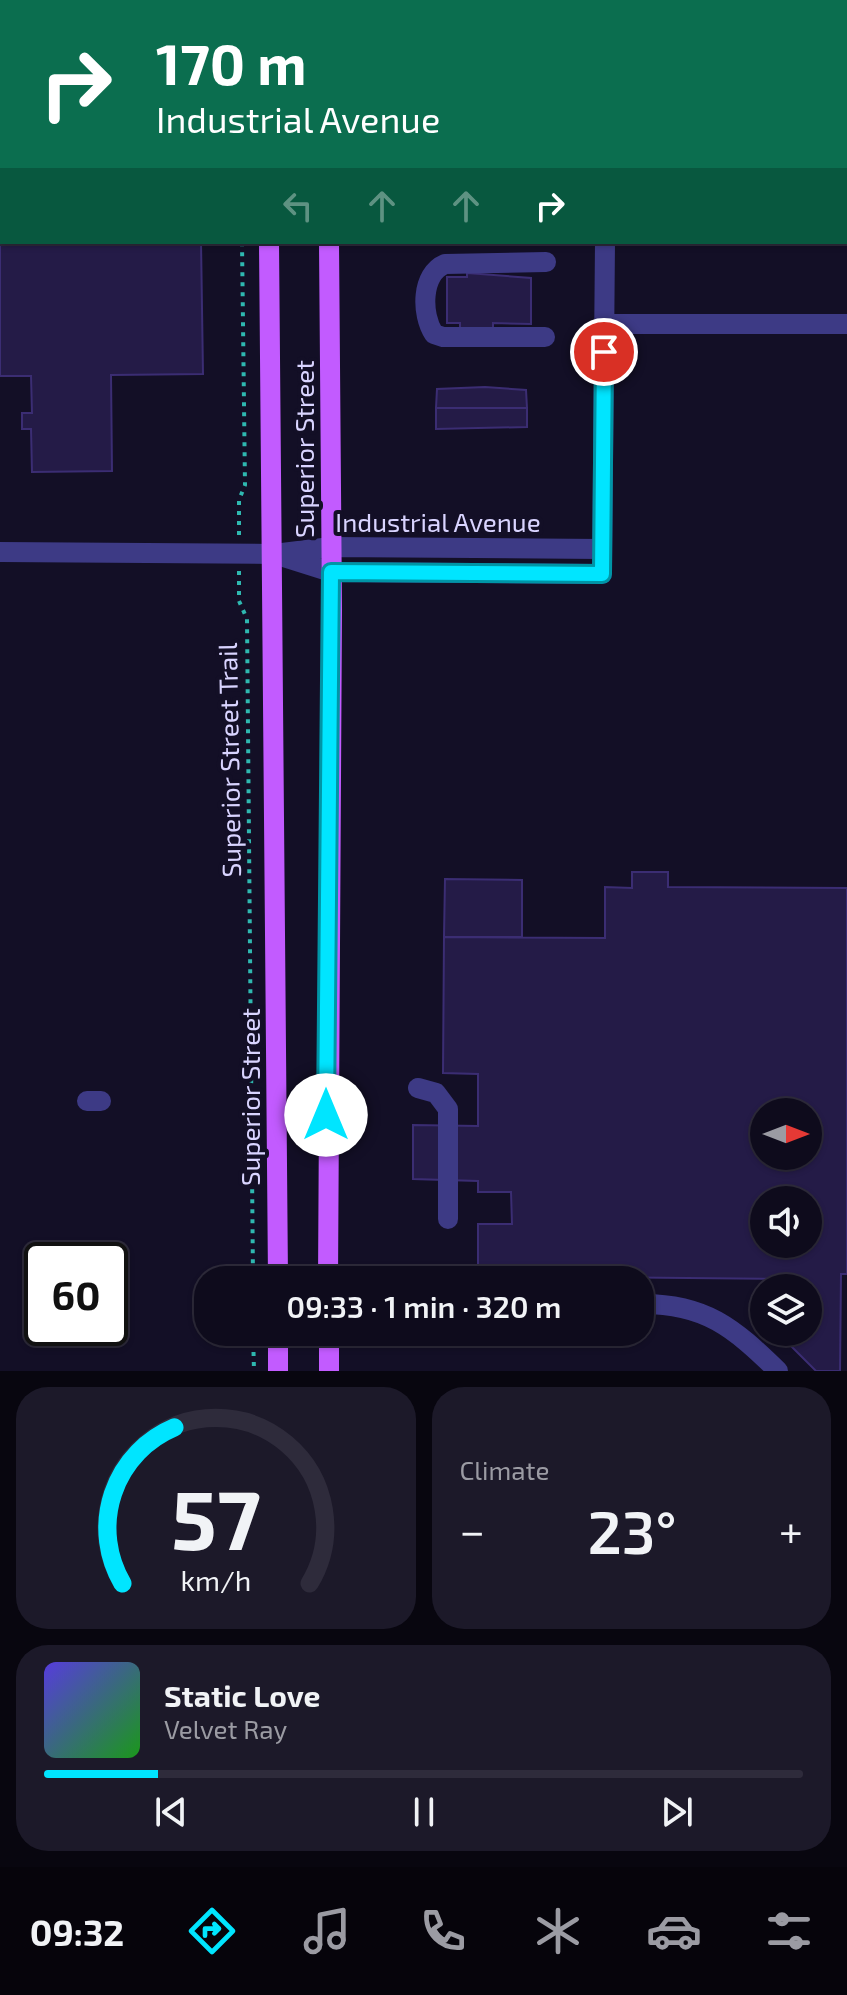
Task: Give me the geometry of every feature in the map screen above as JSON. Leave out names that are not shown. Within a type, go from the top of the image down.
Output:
[{"type":"main road","name":"Superior Street","points":[[269,244],[278,1266]]},
{"type":"main road","name":"Superior Street","points":[[328,1266],[329,244]]},
{"type":"main road","points":[[278,1346],[278,1371]]},
{"type":"main road","points":[[329,1346],[329,1371]]},
{"type":"street","points":[[602,549],[605,244]]},
{"type":"street","points":[[545,337],[434,334],[428,325],[427,293],[430,275],[445,264],[546,262]]},
{"type":"street","points":[[605,324],[847,324]]},
{"type":"street","name":"Industrial Avenue","points":[[0,552],[274,554],[331,547],[602,549],[602,574],[331,572],[274,554]]},
{"type":"street","points":[[418,1088],[436,1093],[448,1109],[448,1219]]},
{"type":"street","points":[[654,1304],[709,1315],[729,1326],[778,1371]]},
{"type":"path","name":"Superior Street Trail","points":[[242,244],[245,485],[239,500],[239,601],[247,619],[253,1266]]},
{"type":"path","points":[[253,1346],[254,1371]]},
{"type":"building","points":[[0,244],[201,244],[203,374],[111,375],[112,471],[32,472],[31,429],[22,429],[22,413],[32,413],[31,376],[0,376]]},
{"type":"building","points":[[467,273],[531,278],[531,324],[493,323],[493,328],[460,328],[460,323],[447,323],[447,277],[467,277]]},
{"type":"building","points":[[485,387],[526,390],[527,408],[436,408],[437,389]]},
{"type":"building","points":[[436,408],[527,408],[527,427],[436,429]]},
{"type":"building","points":[[632,872],[668,872],[668,887],[847,888],[847,1274],[841,1274],[840,1371],[816,1371],[791,1346],[822,1346],[822,1274],[750,1274],[750,1279],[654,1278],[654,1266],[478,1266],[478,1224],[512,1224],[511,1192],[478,1192],[478,1181],[413,1179],[413,1125],[478,1126],[478,1074],[443,1073],[444,937],[605,938],[605,887],[632,888]]},
{"type":"building","points":[[445,879],[522,880],[522,937],[444,937]]},
{"type":"route","points":[[326,1115],[331,572],[602,574],[604,352]]}]
